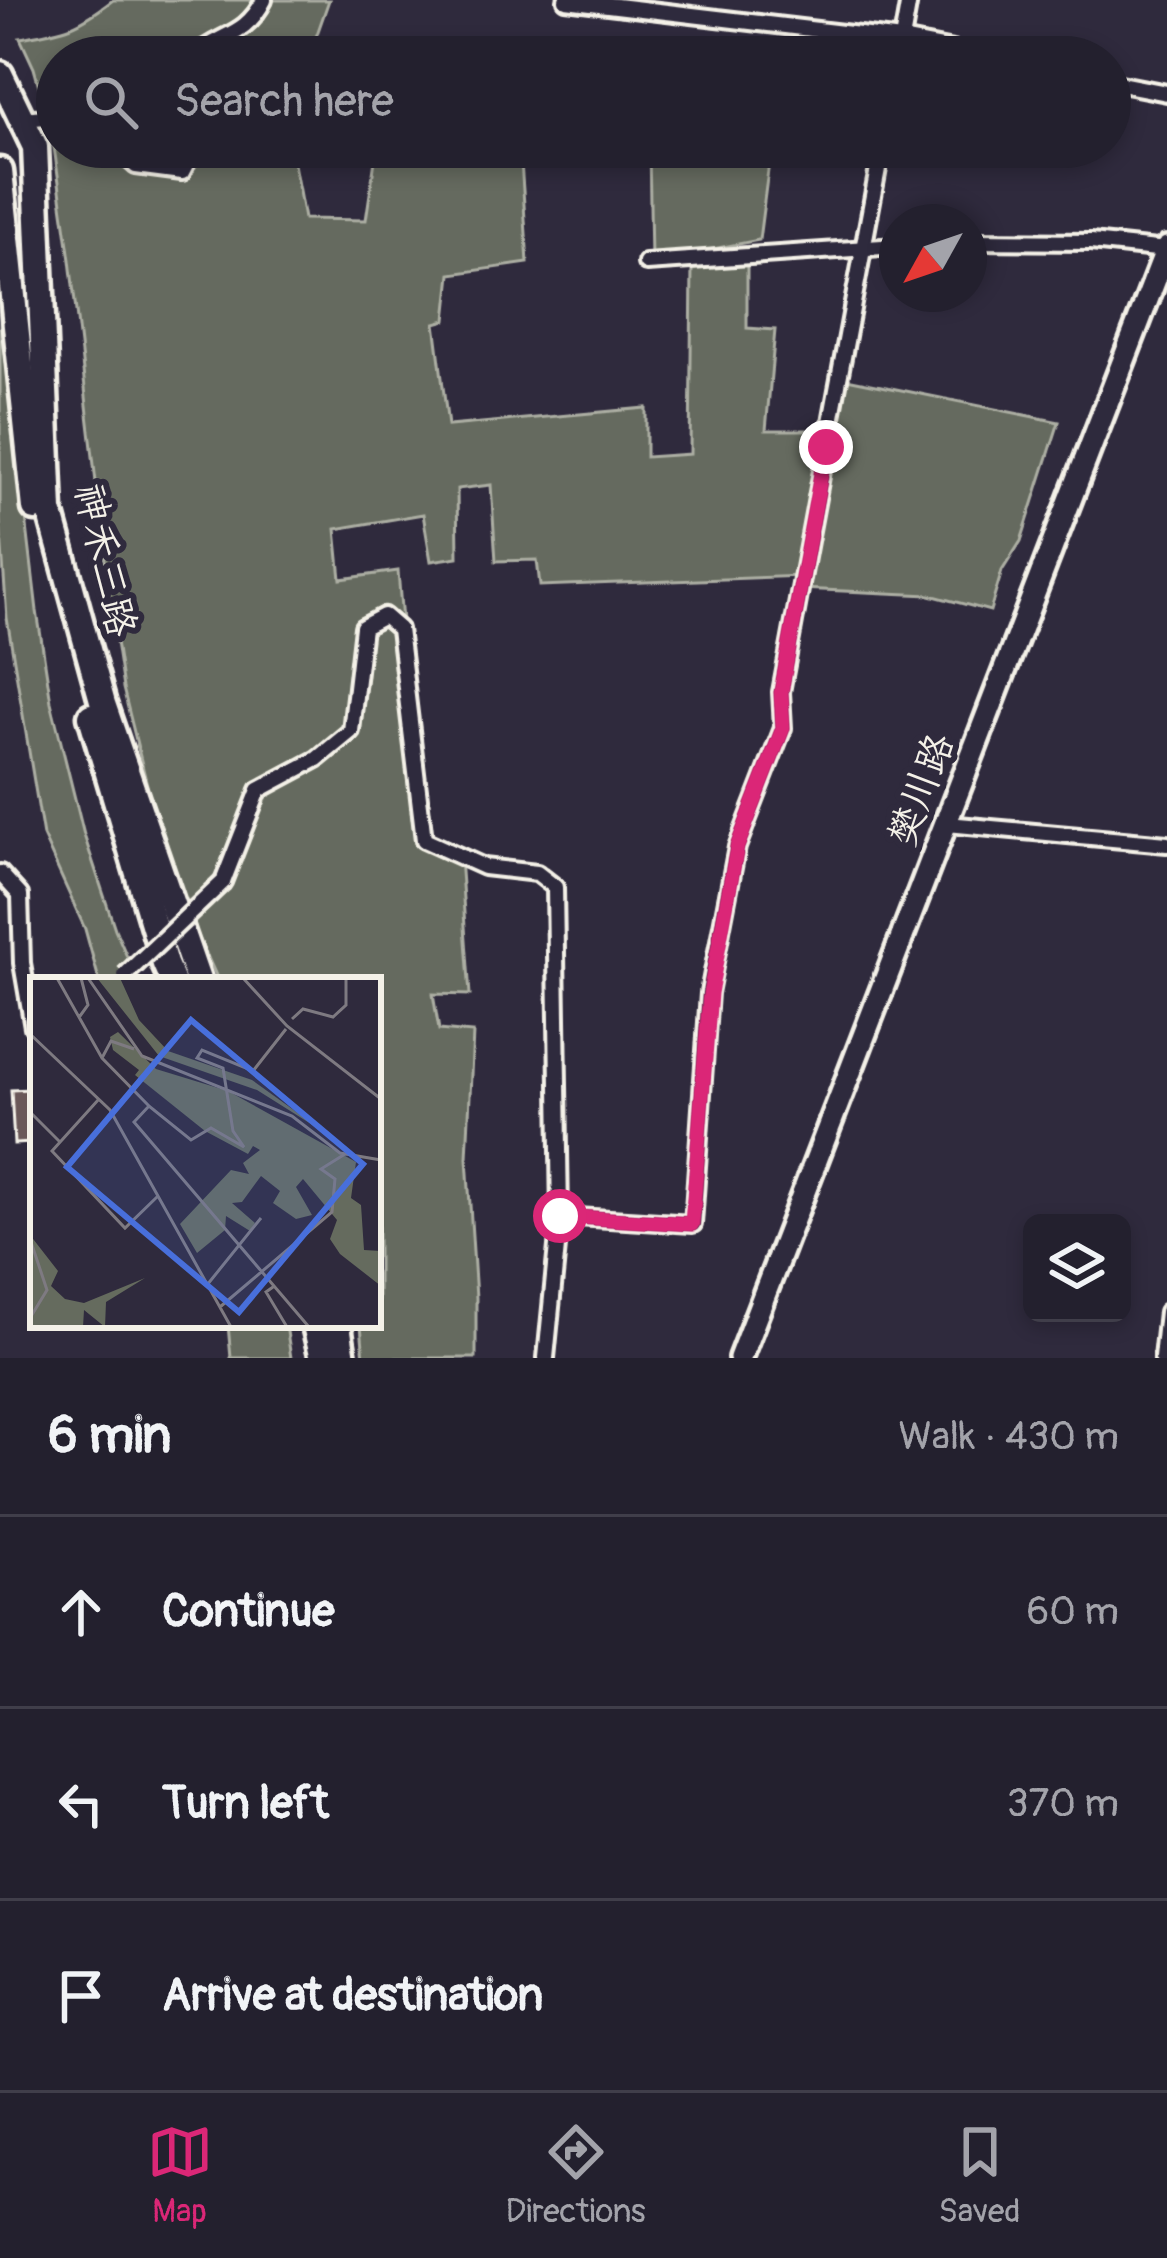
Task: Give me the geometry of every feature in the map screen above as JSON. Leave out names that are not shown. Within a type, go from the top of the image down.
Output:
[{"type":"highway","name":"神禾三路","points":[[0,74],[35,147],[50,512],[103,704],[197,977]]},
{"type":"highway","name":"神禾三路","points":[[0,171],[35,506],[98,741],[171,977]]},
{"type":"highway","points":[[316,1328],[322,1358]]},
{"type":"highway","points":[[338,1328],[343,1358]]},
{"type":"main road","name":"樊川路","points":[[740,1358],[1167,249]]},
{"type":"street","points":[[231,36],[258,12],[264,0]]},
{"type":"street","points":[[566,0],[868,36]]},
{"type":"street","points":[[903,36],[909,0]]},
{"type":"street","points":[[1131,86],[1167,93]]},
{"type":"street","points":[[22,118],[36,117]]},
{"type":"street","points":[[151,168],[182,172],[184,168]]},
{"type":"street","points":[[560,1216],[692,1224],[710,993],[737,847],[783,728],[781,692],[878,168]]},
{"type":"street","points":[[987,241],[1091,242],[1167,249]]},
{"type":"street","points":[[646,262],[879,247]]},
{"type":"street","points":[[125,977],[223,882],[259,790],[317,759],[351,731],[363,627],[384,616],[399,628],[424,840],[484,867],[537,873],[555,886],[560,1216],[546,1358]]},
{"type":"street","points":[[946,824],[1167,844]]},
{"type":"street","points":[[0,873],[20,895],[22,963],[30,1010]]},
{"type":"street","points":[[1162,1358],[1167,1312]]},
{"type":"green space","points":[[113,0],[329,0],[316,36],[36,36],[36,75],[20,38],[70,27]]},
{"type":"green space","points":[[57,168],[295,168],[304,219],[366,220],[374,168],[521,168],[528,263],[451,274],[446,320],[435,323],[448,426],[646,408],[646,457],[690,454],[692,265],[747,260],[747,328],[775,330],[766,430],[832,430],[842,378],[1059,422],[1021,541],[1002,571],[990,611],[930,595],[801,589],[803,576],[540,586],[537,560],[496,561],[491,485],[457,489],[458,557],[431,561],[423,514],[336,529],[341,579],[398,571],[419,837],[433,852],[460,858],[470,995],[433,994],[439,1030],[473,1033],[467,1158],[476,1358],[364,1358],[361,1328],[381,1328],[381,977],[217,977],[184,904],[154,813],[123,688]]},
{"type":"green space","points":[[649,168],[768,168],[759,240],[651,261]]},
{"type":"green space","points":[[0,297],[51,702],[84,835],[136,977],[98,977],[85,929],[43,836],[7,618],[0,520]]},
{"type":"green space","points":[[228,1328],[286,1328],[291,1358],[231,1358]]},
{"type":"building","points":[[30,1089],[30,1143],[14,1144],[11,1090]]},
{"type":"route","points":[[560,1216],[692,1224],[710,993],[737,847],[783,728],[781,692],[826,447]]}]
